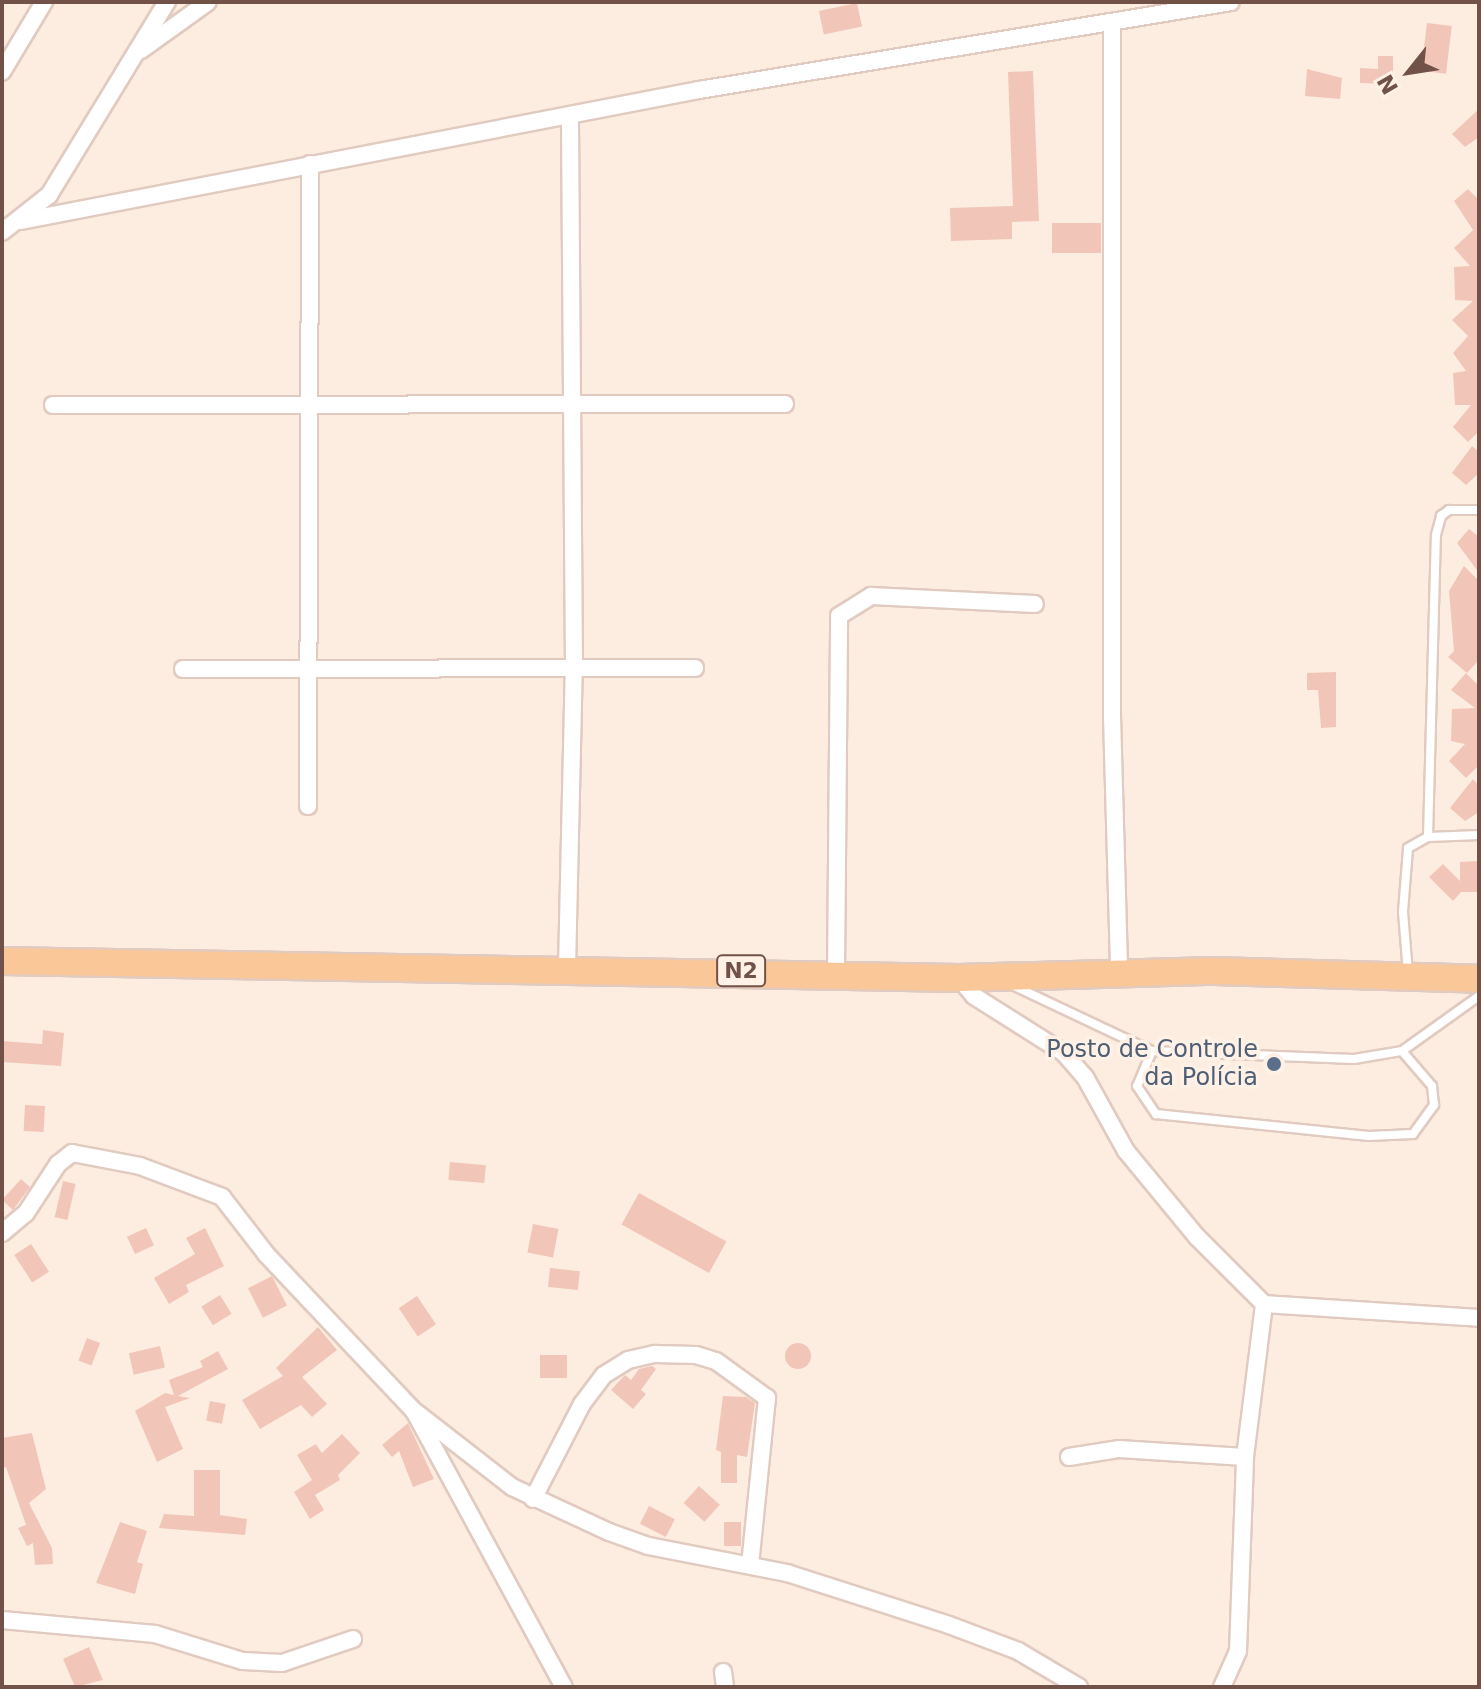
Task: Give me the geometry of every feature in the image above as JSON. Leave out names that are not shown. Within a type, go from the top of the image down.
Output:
[{"type":"main road","name":"N2","points":[[2,961],[567,968],[959,978],[1119,974],[1408,975],[1479,979]]},
{"type":"street","points":[[2,72],[44,2]]},
{"type":"street","points":[[21,221],[74,160],[167,2]]},
{"type":"street","points":[[134,55],[208,2]]},
{"type":"street","points":[[2,232],[21,221],[310,164],[862,62],[1112,24],[1231,2]]},
{"type":"street","points":[[1112,24],[1112,716],[1119,974]]},
{"type":"street","points":[[567,968],[574,668],[575,407],[570,117]]},
{"type":"street","points":[[308,806],[310,164]]},
{"type":"street","points":[[53,405],[575,407],[785,404]]},
{"type":"street","points":[[836,974],[839,616],[871,596],[1035,604]]},
{"type":"street","points":[[183,669],[695,668]]},
{"type":"street","points":[[959,978],[974,996],[1064,1053],[1085,1077],[1126,1151],[1197,1237],[1264,1304],[1479,1318]]},
{"type":"street","points":[[2,1233],[26,1213],[58,1164],[72,1153],[140,1166],[210,1189],[414,1411],[533,1499],[648,1546],[750,1564],[984,1638],[1044,1664],[1079,1687]]},
{"type":"street","points":[[1222,1687],[1238,1651],[1245,1457],[1264,1304]]},
{"type":"street","points":[[533,1499],[582,1404],[604,1375],[628,1360],[655,1354],[696,1355],[716,1361],[767,1398],[750,1564]]},
{"type":"street","points":[[414,1411],[564,1687]]},
{"type":"street","points":[[1069,1457],[1119,1449],[1245,1457]]},
{"type":"street","points":[[2,1620],[155,1634],[243,1661],[282,1663],[353,1639]]},
{"type":"lane","points":[[1428,837],[1436,535],[1441,516],[1449,510],[1479,510]]},
{"type":"lane","points":[[1408,975],[1403,912],[1408,848],[1428,837],[1479,835]]},
{"type":"lane","points":[[996,976],[1037,1000],[1121,1033],[1152,1051],[1354,1059],[1402,1051],[1479,996]]},
{"type":"lane","points":[[1152,1051],[1137,1086],[1156,1114],[1369,1136],[1413,1134],[1434,1105],[1424,1072],[1402,1051]]},
{"type":"building","points":[[857,3],[862,26],[824,35],[819,11]]},
{"type":"building","points":[[1427,23],[1452,26],[1446,74],[1421,71]]},
{"type":"building","points":[[1378,56],[1393,56],[1393,84],[1360,83],[1360,68],[1378,69]]},
{"type":"building","points":[[1307,69],[1342,78],[1340,99],[1305,96]]},
{"type":"building","points":[[1033,71],[1039,221],[1012,222],[1012,239],[951,241],[950,208],[1013,206],[1008,72]]},
{"type":"building","points":[[1479,109],[1479,137],[1465,147],[1452,134]]},
{"type":"building","points":[[1468,189],[1479,200],[1479,431],[1468,442],[1453,427],[1471,405],[1455,405],[1453,373],[1466,371],[1453,353],[1468,336],[1452,320],[1473,301],[1455,300],[1454,267],[1470,266],[1454,248],[1473,230],[1454,201]]},
{"type":"building","points":[[1052,223],[1101,223],[1101,253],[1052,253]]},
{"type":"building","points":[[1472,446],[1479,452],[1479,473],[1466,485],[1452,473]]},
{"type":"building","points":[[1469,529],[1479,537],[1479,573],[1457,543]]},
{"type":"building","points":[[1464,566],[1479,581],[1479,660],[1467,673],[1448,657],[1454,651],[1449,591]]},
{"type":"building","points":[[1336,672],[1336,727],[1321,728],[1318,690],[1307,690],[1307,673]]},
{"type":"building","points":[[1466,673],[1479,686],[1479,765],[1466,778],[1449,761],[1465,744],[1451,741],[1452,709],[1475,708],[1451,690]]},
{"type":"building","points":[[1473,779],[1479,786],[1479,812],[1465,821],[1450,808]]},
{"type":"building","points":[[1479,861],[1479,892],[1461,892],[1453,901],[1429,877],[1443,864],[1460,881],[1460,862]]},
{"type":"building","points":[[43,1030],[64,1033],[61,1066],[2,1062],[2,1041],[42,1044]]},
{"type":"building","points":[[25,1105],[45,1106],[44,1132],[24,1131]]},
{"type":"building","points":[[450,1162],[486,1165],[484,1183],[448,1180]]},
{"type":"building","points":[[21,1179],[30,1187],[13,1210],[2,1200]]},
{"type":"building","points":[[63,1181],[76,1184],[67,1220],[55,1217]]},
{"type":"building","points":[[639,1193],[726,1241],[709,1273],[622,1224]]},
{"type":"building","points":[[533,1224],[559,1229],[553,1257],[527,1252]]},
{"type":"building","points":[[146,1228],[154,1245],[135,1254],[127,1237]]},
{"type":"building","points":[[205,1228],[224,1266],[186,1285],[189,1292],[169,1304],[154,1278],[195,1254],[186,1238]]},
{"type":"building","points":[[31,1244],[49,1272],[32,1283],[14,1255]]},
{"type":"building","points":[[550,1268],[580,1271],[578,1290],[548,1287]]},
{"type":"building","points":[[272,1276],[287,1305],[263,1318],[248,1288]]},
{"type":"building","points":[[220,1295],[232,1314],[213,1325],[201,1307]]},
{"type":"building","points":[[417,1296],[436,1324],[418,1336],[399,1308]]},
{"type":"building","points":[[318,1327],[337,1350],[302,1377],[327,1404],[312,1417],[301,1405],[260,1429],[242,1400],[283,1376],[276,1368]]},
{"type":"building","points":[[87,1338],[100,1343],[91,1365],[78,1360]]},
{"type":"building","points":[[798,1343],[807,1347],[811,1356],[807,1365],[798,1369],[789,1365],[785,1356],[789,1347]]},
{"type":"building","points":[[160,1346],[165,1367],[134,1375],[129,1353]]},
{"type":"building","points":[[218,1351],[228,1369],[178,1396],[190,1398],[165,1407],[183,1449],[157,1462],[135,1411],[165,1393],[174,1395],[169,1380],[203,1367],[200,1361]]},
{"type":"building","points":[[540,1355],[567,1355],[567,1378],[540,1378]]},
{"type":"building","points":[[652,1366],[656,1369],[641,1390],[646,1394],[633,1409],[611,1390],[625,1375],[631,1380],[639,1369]]},
{"type":"building","points":[[723,1396],[746,1397],[755,1403],[747,1457],[737,1455],[737,1483],[721,1483],[721,1452],[716,1450]]},
{"type":"building","points":[[210,1401],[226,1404],[222,1424],[206,1421]]},
{"type":"building","points":[[408,1423],[434,1479],[413,1487],[399,1451],[392,1457],[382,1445]]},
{"type":"building","points":[[32,1433],[46,1489],[29,1503],[52,1548],[53,1564],[35,1565],[33,1543],[27,1546],[18,1528],[26,1525],[6,1467],[2,1468],[2,1438]]},
{"type":"building","points":[[342,1434],[360,1453],[338,1475],[340,1480],[315,1495],[324,1510],[310,1519],[294,1492],[312,1480],[297,1455],[316,1444],[322,1453]]},
{"type":"building","points":[[194,1470],[220,1470],[220,1515],[247,1519],[245,1535],[159,1528],[164,1514],[194,1516]]},
{"type":"building","points":[[699,1486],[720,1505],[704,1522],[684,1503]]},
{"type":"building","points":[[649,1506],[675,1519],[666,1537],[640,1524]]},
{"type":"building","points":[[120,1522],[147,1531],[137,1562],[143,1564],[135,1594],[96,1583]]},
{"type":"building","points":[[724,1522],[741,1522],[741,1546],[724,1546]]},
{"type":"building","points":[[89,1647],[103,1680],[75,1687],[63,1659]]},
{"type":"place","name":"Posto de Controle da Polícia","points":[[1274,1064]]}]
